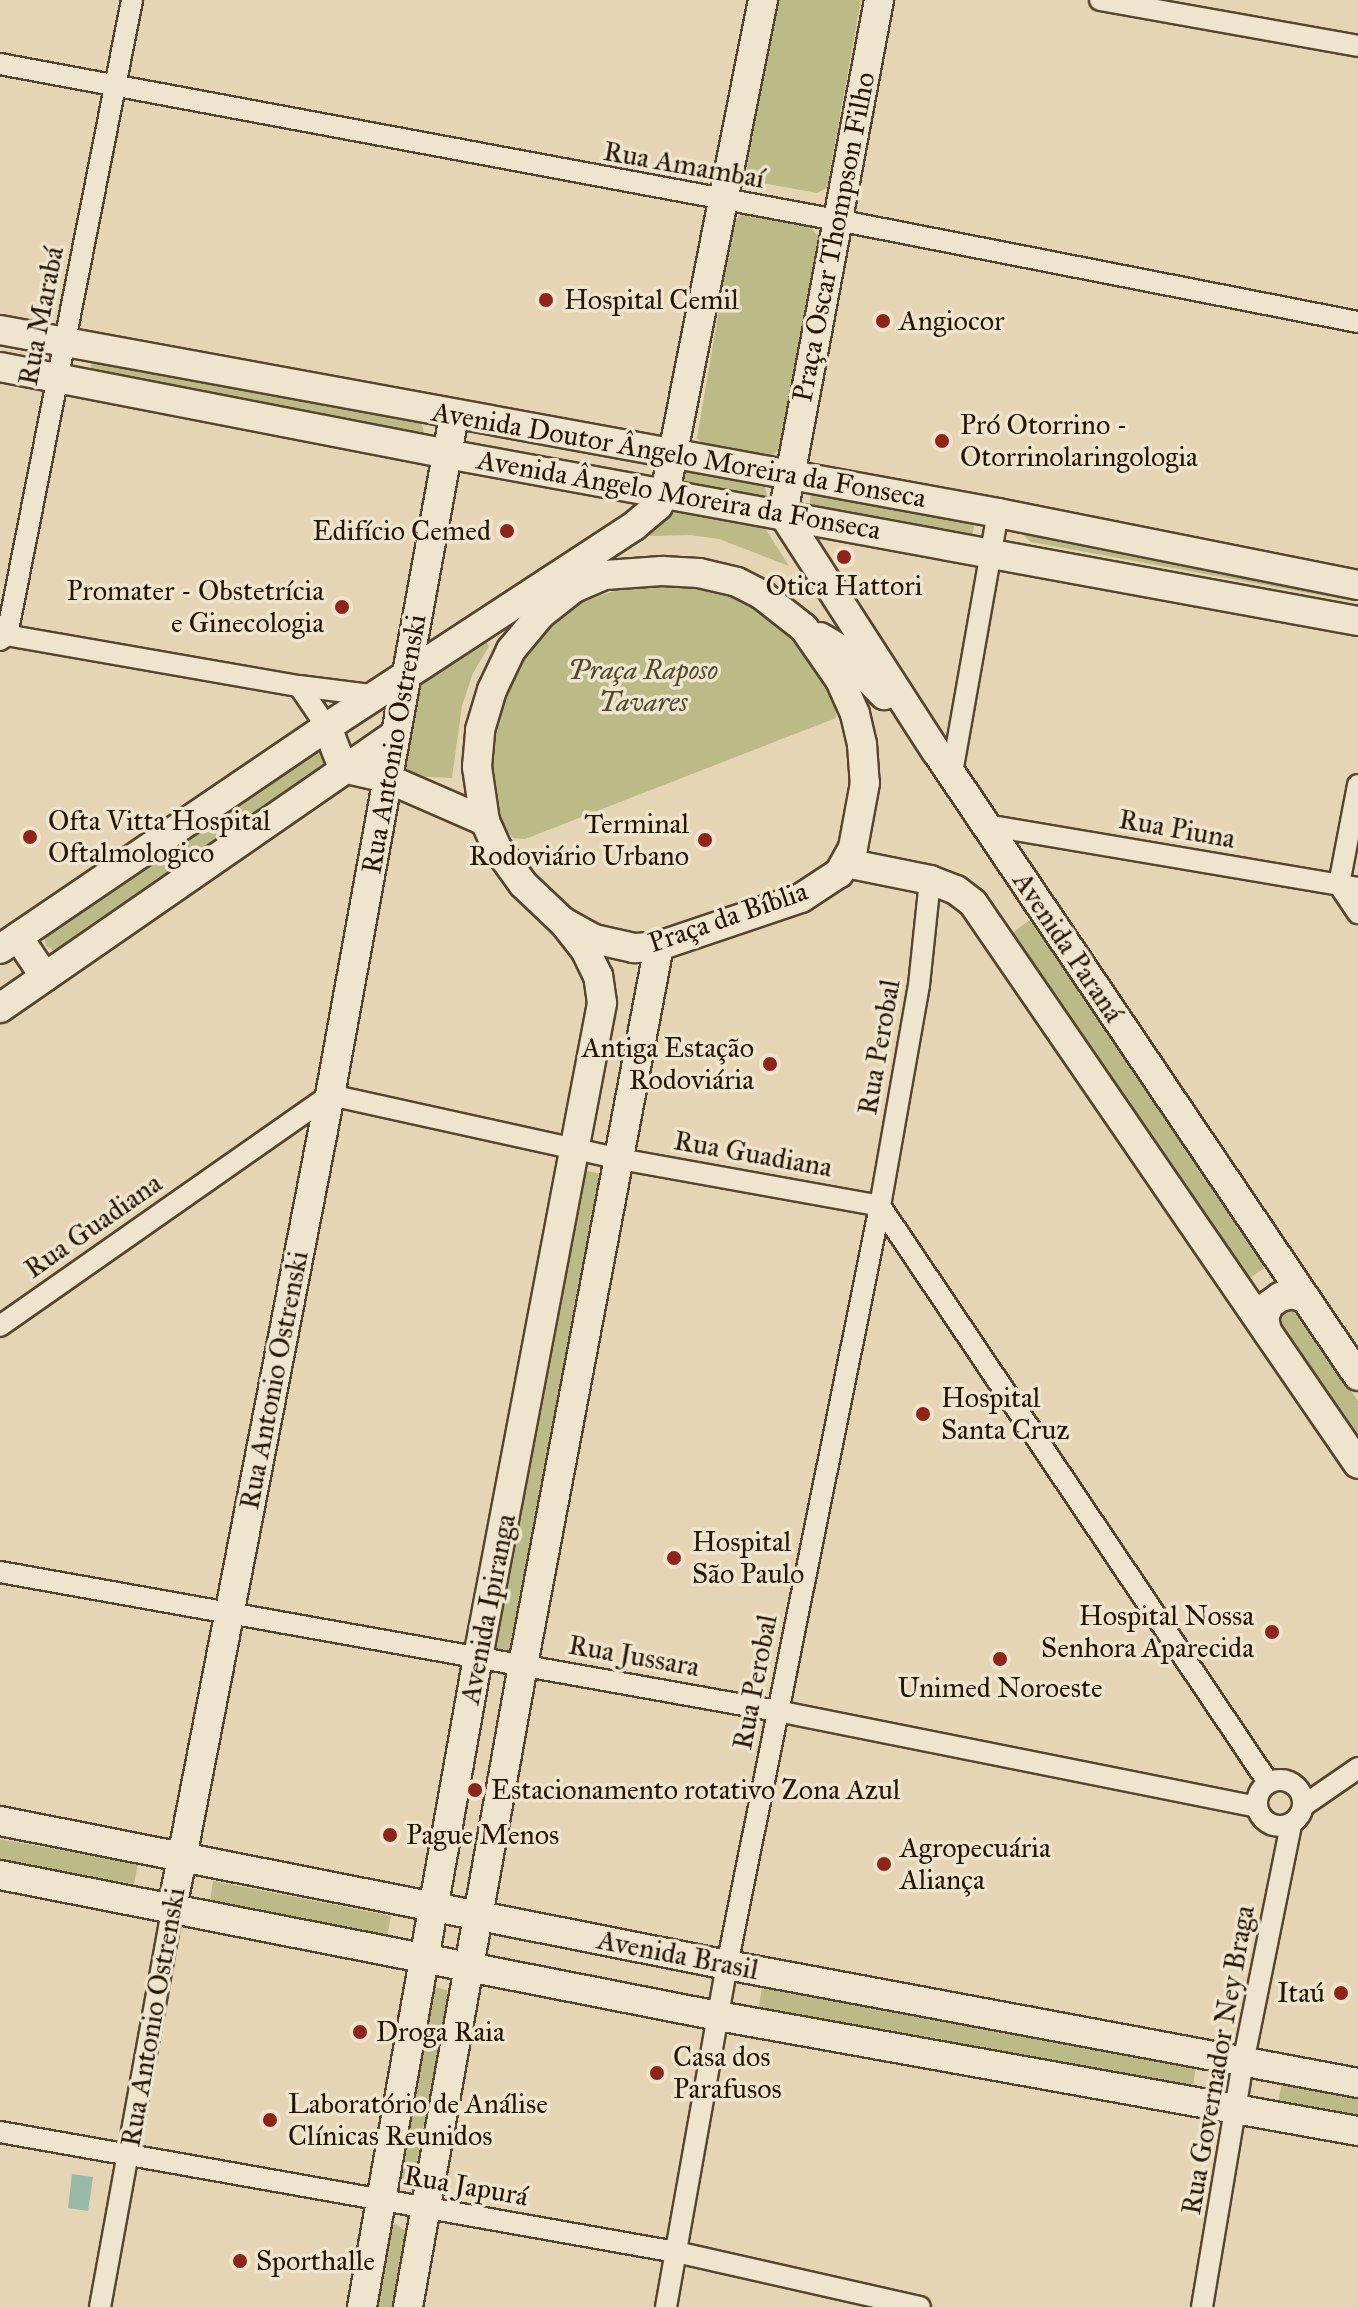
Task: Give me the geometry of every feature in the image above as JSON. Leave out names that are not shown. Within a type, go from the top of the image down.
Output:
[{"type":"street","name":"Rua Marabá","points":[[2,636],[65,343],[132,0]]},
{"type":"street","points":[[45,977],[9,943],[327,727],[406,678],[652,513],[665,493],[763,0]]},
{"type":"street","name":"Praça Oscar Thompson Filho","points":[[783,514],[879,0]]},
{"type":"street","points":[[1100,0],[1358,46]]},
{"type":"street","name":"Rua Amambaí","points":[[0,64],[723,202],[837,220],[1358,322]]},
{"type":"street","name":"Avenida Doutor Ângelo Moreira da Fonseca","points":[[0,330],[671,456],[789,474],[998,513],[1358,585]]},
{"type":"street","name":"Avenida Ângelo Moreira da Fonseca","points":[[0,367],[447,454],[992,551],[1358,621]]},
{"type":"street","name":"Rua Antonio Ostrenski","points":[[100,2307],[182,1855],[330,1095],[454,416]]},
{"type":"street","points":[[613,484],[624,498],[634,526]]},
{"type":"street","points":[[944,762],[998,513]]},
{"type":"street","name":"Avenida Paraná","points":[[783,514],[986,825],[1358,1376]]},
{"type":"street","name":"Praça da Bíblia","points":[[662,571],[714,575],[762,595],[807,631],[840,680],[855,714],[862,744],[862,805],[846,863],[839,873],[801,898],[659,946],[634,948],[594,939],[563,922],[542,905],[505,862],[485,821],[477,767],[480,730],[492,690],[511,650],[558,599],[605,575],[662,571]]},
{"type":"street","points":[[541,586],[605,575]]},
{"type":"street","points":[[511,650],[541,586]]},
{"type":"street","points":[[417,614],[436,637],[452,646]]},
{"type":"street","points":[[807,631],[838,648],[944,762]]},
{"type":"street","points":[[2,636],[299,686],[378,696]]},
{"type":"street","points":[[299,686],[327,727],[343,768]]},
{"type":"street","points":[[0,1008],[395,734]]},
{"type":"street","points":[[343,768],[386,778],[485,821]]},
{"type":"street","points":[[1358,785],[1349,886],[1358,913]]},
{"type":"street","points":[[380,818],[403,804],[438,798]]},
{"type":"street","name":"Rua Piuna","points":[[986,825],[1349,886]]},
{"type":"street","name":"Avenida Paraná","points":[[846,863],[930,880],[956,890],[973,903],[1358,1464]]},
{"type":"street","name":"Rua Perobal","points":[[666,2307],[727,1965],[880,1206],[919,985],[930,880]]},
{"type":"street","name":"Avenida Ipiranga","points":[[362,2307],[478,1657],[602,1003],[598,976],[586,951],[563,922]]},
{"type":"street","name":"Avenida Ipiranga","points":[[408,2307],[523,1665],[659,946]]},
{"type":"street","name":"Rua Guadiana","points":[[0,1326],[330,1095],[620,1159],[880,1206]]},
{"type":"street","points":[[880,1206],[1268,1782]]},
{"type":"street","points":[[1243,1296],[1255,1300],[1267,1297],[1277,1288],[1282,1276],[1281,1263]]},
{"type":"street","points":[[1267,1331],[1264,1318],[1269,1305],[1280,1297],[1293,1294],[1306,1299]]},
{"type":"street","name":"Rua Jussara","points":[[0,1572],[777,1711],[1256,1807]]},
{"type":"street","points":[[1297,1815],[1300,1792],[1290,1782],[1268,1782],[1260,1790],[1256,1807],[1262,1818],[1272,1825],[1297,1815],[1358,1768]]},
{"type":"street","name":"Rua Governador Ney Braga","points":[[1202,2307],[1243,2063],[1297,1815]]},
{"type":"street","name":"Avenida Brasil","points":[[0,1821],[727,1965],[1358,2083]]},
{"type":"street","name":"Avenida Brasil","points":[[0,1875],[718,2016],[1358,2131]]},
{"type":"street","points":[[1189,2101],[1207,2090],[1211,2080],[1211,2070],[1198,2055]]},
{"type":"street","points":[[1280,2118],[1269,2102],[1269,2092],[1272,2083],[1286,2071]]},
{"type":"street","name":"Rua Japurá","points":[[0,2132],[676,2252],[920,2307]]},
{"type":"green space","points":[[777,0],[861,0],[827,188],[817,193],[751,181],[746,173]]},
{"type":"green space","points":[[744,213],[809,225],[820,238],[779,450],[770,457],[703,445],[697,438],[734,221]]},
{"type":"green space","points":[[98,358],[421,421],[424,432],[421,439],[89,374],[92,361]]},
{"type":"green space","points":[[678,468],[764,481],[767,496],[762,500],[680,486]]},
{"type":"green space","points":[[811,492],[975,522],[972,536],[809,507]]},
{"type":"green space","points":[[685,505],[758,517],[789,566],[719,539],[690,535],[649,536],[651,529]]},
{"type":"green space","points":[[1025,530],[1358,595],[1352,601],[1031,542],[1024,536]]},
{"type":"green space","name":"Praça Raposo Tavares","points":[[674,581],[735,595],[772,616],[808,650],[834,697],[836,718],[525,839],[513,838],[502,825],[494,807],[488,754],[500,698],[526,651],[546,629],[582,602],[626,587]]},
{"type":"green space","points":[[485,639],[489,646],[473,673],[462,706],[452,778],[410,776],[403,768],[419,682]]},
{"type":"green space","points":[[319,750],[324,751],[329,766],[61,949],[53,950],[46,946],[43,934]]},
{"type":"green space","points":[[1030,920],[1268,1266],[1248,1279],[1011,934]]},
{"type":"green space","points":[[576,1169],[603,1174],[516,1652],[489,1647]]},
{"type":"green space","points":[[1291,1306],[1358,1401],[1358,1441],[1272,1320]]},
{"type":"green space","points":[[0,1839],[138,1864],[134,1884],[0,1860]]},
{"type":"green space","points":[[213,1881],[391,1916],[387,1936],[210,1901]]},
{"type":"green space","points":[[433,1987],[447,1990],[448,1999],[415,2172],[412,2177],[400,2179],[397,2175]]},
{"type":"green space","points":[[762,1988],[1196,2065],[1193,2087],[758,2010]]},
{"type":"green space","points":[[1282,2082],[1358,2096],[1358,2119],[1278,2104]]},
{"type":"green space","points":[[396,2224],[408,2233],[395,2307],[373,2307],[389,2226]]},
{"type":"shaded area","points":[[72,2174],[93,2177],[88,2211],[68,2208]]},
{"type":"place","name":"Hospital Cemil","points":[[546,300]]},
{"type":"place","name":"Angiocor","points":[[883,321]]},
{"type":"place","name":"Pró Otorrino - Otorrinolaringologia","points":[[942,441]]},
{"type":"place","name":"Edifício Cemed","points":[[507,531]]},
{"type":"place","name":"Otica Hattori","points":[[844,557]]},
{"type":"place","name":"Promater - Obstetrícia e Ginecologia","points":[[342,607]]},
{"type":"place","name":"Ofta Vitta Hospital Oftalmologico","points":[[30,837]]},
{"type":"place","name":"Terminal Rodoviário Urbano","points":[[705,840]]},
{"type":"place","name":"Antiga Estação Rodoviária","points":[[770,1064]]},
{"type":"place","name":"Hospital Santa Cruz","points":[[923,1414]]},
{"type":"place","name":"Hospital São Paulo","points":[[674,1558]]},
{"type":"place","name":"Hospital Nossa Senhora Aparecida","points":[[1272,1632]]},
{"type":"place","name":"Unimed Noroeste","points":[[1000,1659]]},
{"type":"place","name":"Estacionamento rotativo Zona Azul","points":[[475,1790]]},
{"type":"place","name":"Pague Menos","points":[[390,1835]]},
{"type":"place","name":"Agropecuária Aliança","points":[[884,1864]]},
{"type":"place","name":"Itaú","points":[[1341,1993]]},
{"type":"place","name":"Droga Raia","points":[[360,2032]]},
{"type":"place","name":"Casa dos Parafusos","points":[[657,2073]]},
{"type":"place","name":"Laboratório de Análise Clínicas Reunidos","points":[[270,2120]]},
{"type":"place","name":"Sporthalle","points":[[240,2261]]}]
